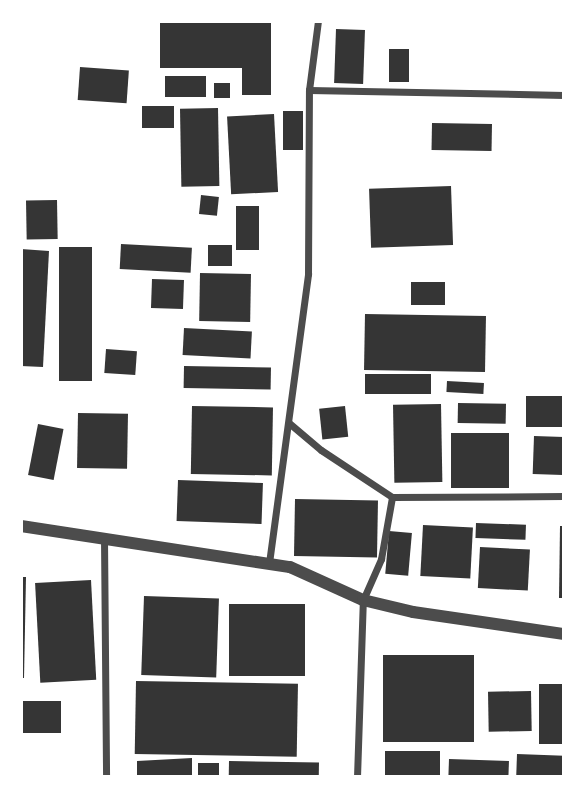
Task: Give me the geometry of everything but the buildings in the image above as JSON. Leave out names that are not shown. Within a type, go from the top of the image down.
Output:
[{"type":"street","points":[[269,563],[307,274],[309,90],[318,21]]},
{"type":"street","points":[[309,90],[564,95]]},
{"type":"street","points":[[289,423],[321,450],[392,496],[564,496]]},
{"type":"street","points":[[357,777],[363,600],[380,559],[392,496]]},
{"type":"street","points":[[21,526],[290,567],[363,600],[412,612],[564,634]]},
{"type":"street","points":[[104,537],[106,777]]}]
